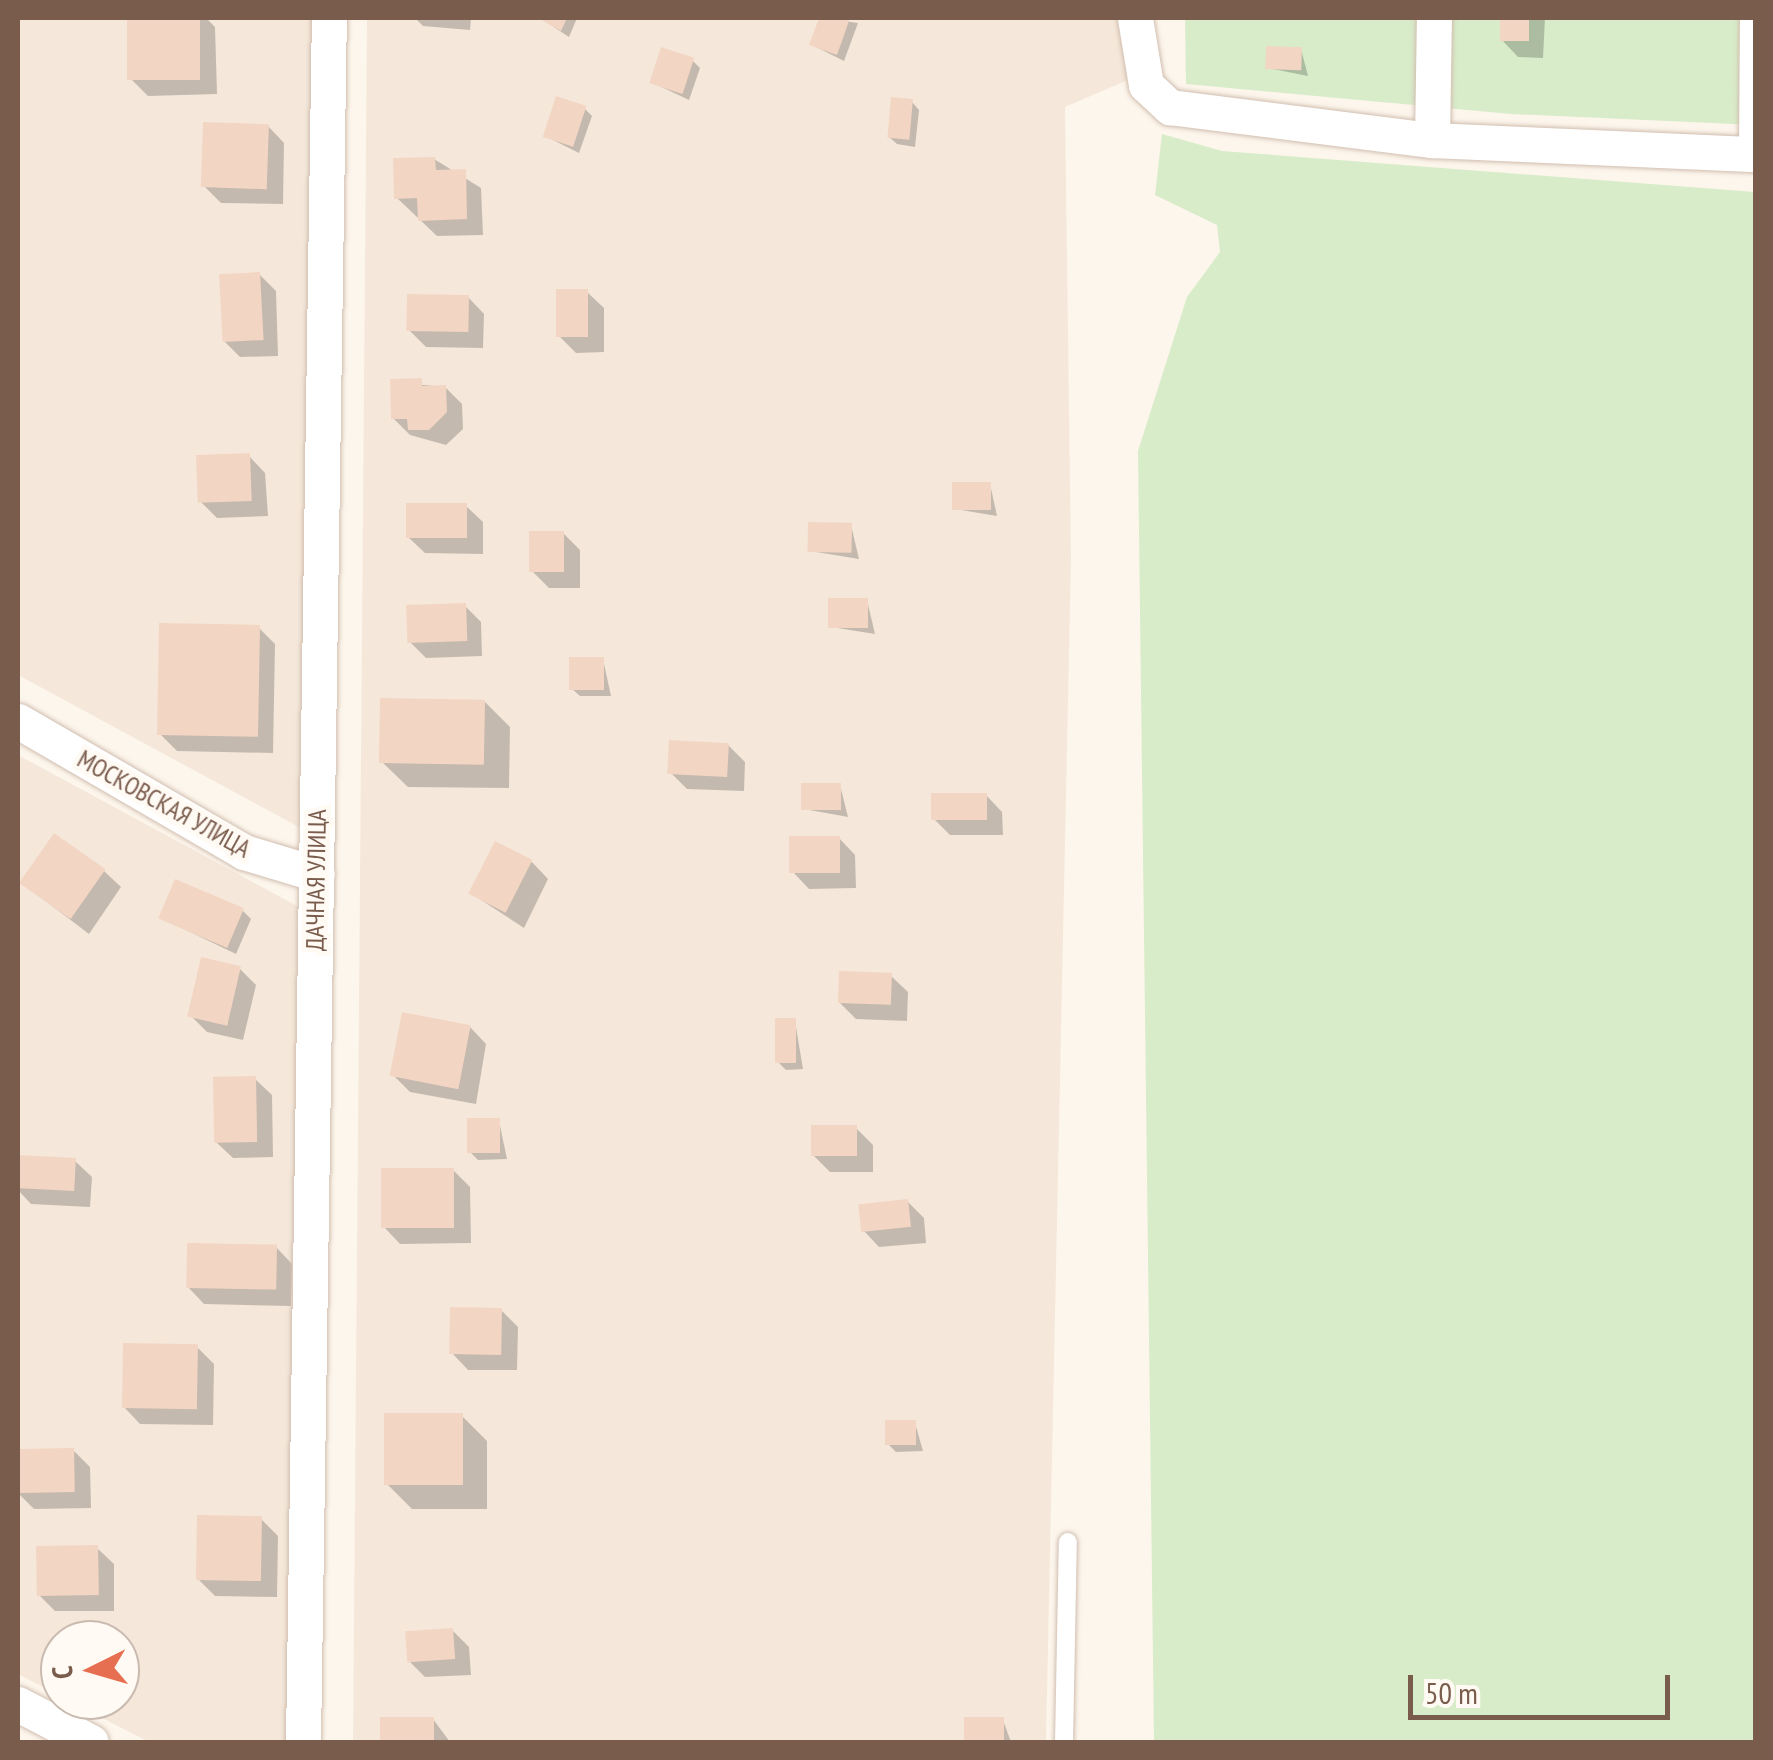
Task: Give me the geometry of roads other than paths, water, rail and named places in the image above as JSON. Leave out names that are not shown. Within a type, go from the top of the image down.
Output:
[{"type":"street","name":"ДАЧНАЯ УЛИЦА","points":[[304,1742],[329,18]]},
{"type":"street","points":[[1134,18],[1146,85],[1170,107],[1432,140],[1752,155]]},
{"type":"street","points":[[1432,140],[1434,18]]},
{"type":"street","name":"МОСКОВСКАЯ УЛИЦА","points":[[18,722],[244,852],[316,874]]},
{"type":"street","points":[[18,1704],[90,1742]]},
{"type":"lane","points":[[1749,18],[1752,155]]},
{"type":"lane","points":[[1064,1742],[1068,1542]]}]
